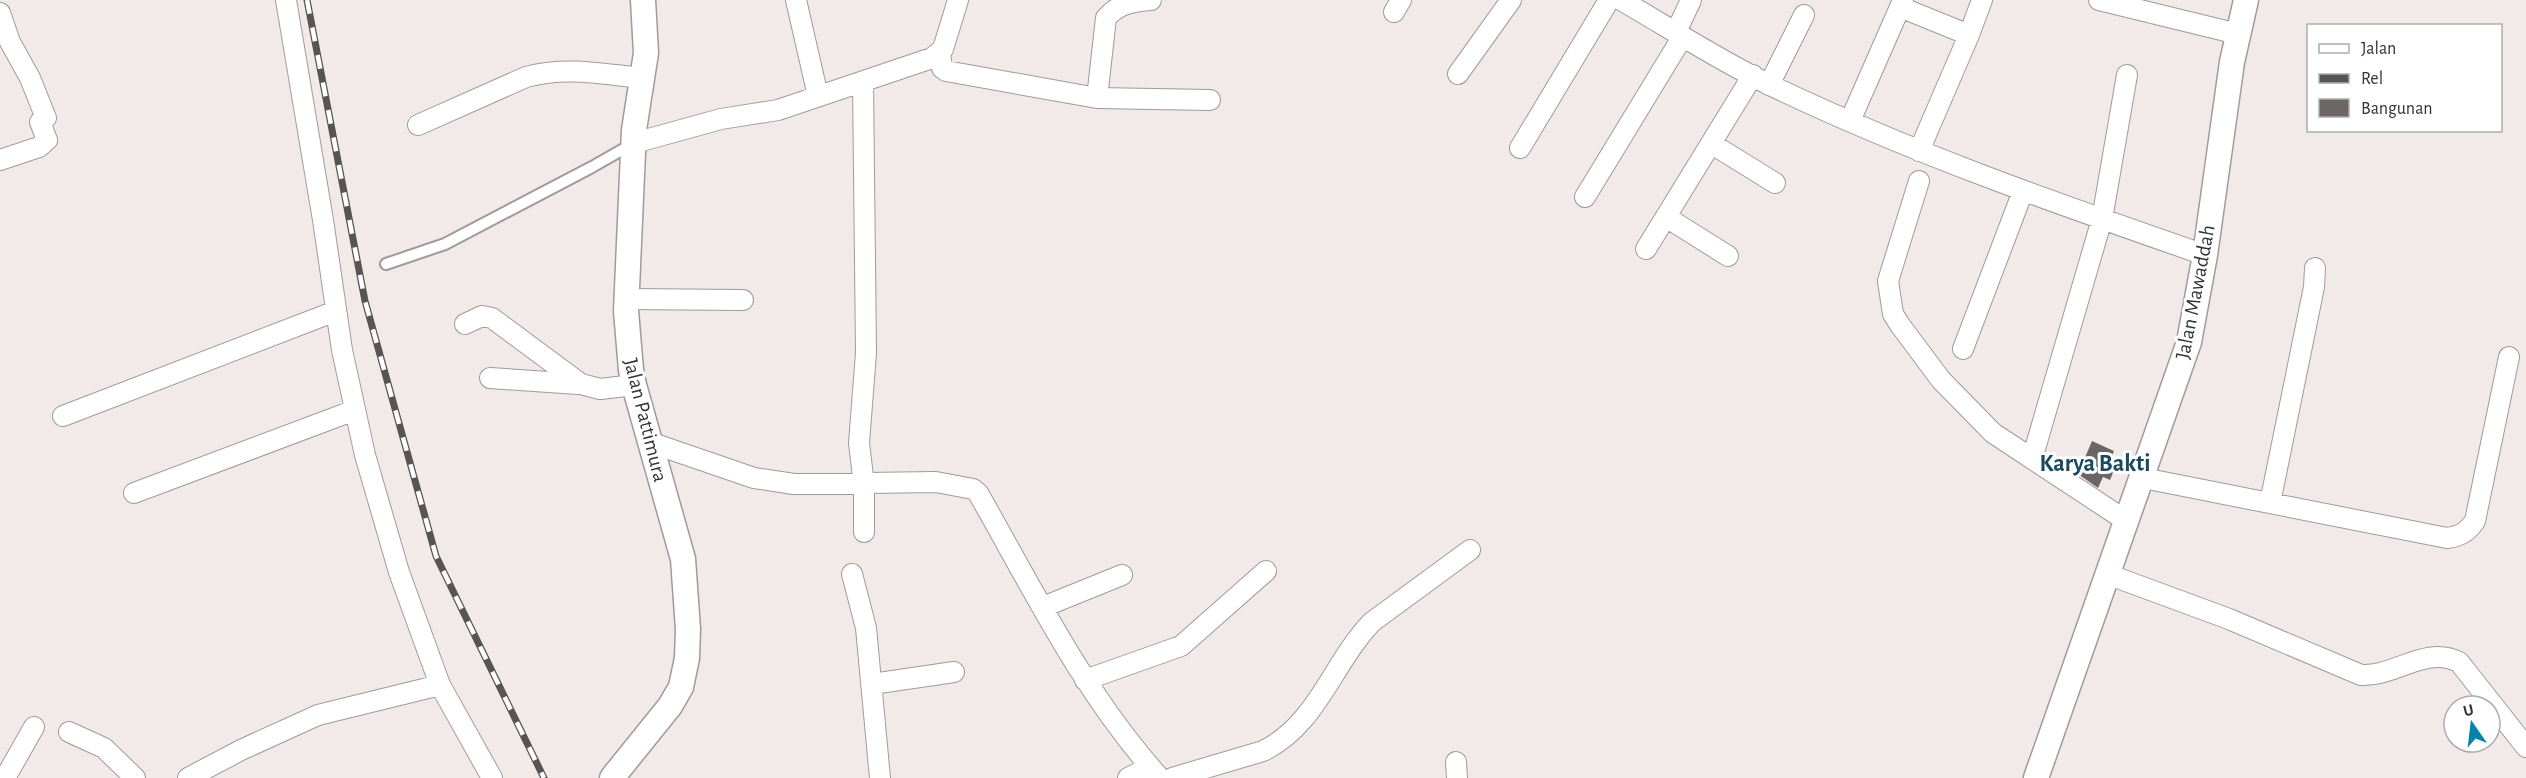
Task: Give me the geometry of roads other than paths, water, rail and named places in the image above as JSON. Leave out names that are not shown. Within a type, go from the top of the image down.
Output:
[{"type":"street","points":[[286,0],[336,311],[355,410],[384,525],[440,685],[492,778]]},
{"type":"street","name":"Jalan Pattimura","points":[[612,778],[670,706],[681,687],[687,658],[688,629],[683,559],[634,386],[626,298],[634,143],[646,53],[644,0]]},
{"type":"street","points":[[796,0],[818,96]]},
{"type":"street","points":[[958,0],[940,53],[942,68],[946,71],[1097,98],[1210,100]]},
{"type":"street","points":[[1097,98],[1106,18],[1114,9],[1127,3],[1150,0]]},
{"type":"street","points":[[1458,74],[1511,0]]},
{"type":"street","points":[[1520,148],[1609,0]]},
{"type":"street","points":[[1621,0],[1761,80],[1850,121],[1919,151],[2023,191],[2205,255]]},
{"type":"street","points":[[1585,197],[1679,34],[1691,0]]},
{"type":"street","points":[[1919,151],[1982,0]]},
{"type":"street","points":[[2099,0],[2238,34]]},
{"type":"street","name":"Jalan Mawaddah","points":[[2036,778],[2189,342],[2205,255],[2232,62],[2246,0]]},
{"type":"street","points":[[1850,121],[1902,4],[1969,35]]},
{"type":"street","points":[[0,13],[10,42],[46,114],[46,118],[40,122],[40,125],[47,140],[39,147],[0,160]]},
{"type":"street","points":[[1646,249],[1712,144],[1761,80],[1804,15]]},
{"type":"street","points":[[634,143],[721,119],[778,110],[940,53]]},
{"type":"street","points":[[418,125],[526,77],[543,72],[564,69],[642,78]]},
{"type":"street","points":[[2032,459],[2102,219],[2127,75]]},
{"type":"street","points":[[863,82],[866,353],[859,443],[864,485],[864,532]]},
{"type":"street","points":[[1712,144],[1775,183]]},
{"type":"street","points":[[1919,181],[1888,281],[1893,314],[1941,380],[1993,433],[2125,520]]},
{"type":"street","points":[[1963,350],[2023,191]]},
{"type":"street","points":[[1666,218],[1728,256]]},
{"type":"street","points":[[2270,503],[2314,287],[2315,268]]},
{"type":"street","points":[[626,298],[743,300]]},
{"type":"street","points":[[63,416],[336,311]]},
{"type":"street","points":[[465,324],[482,316],[492,318],[581,384]]},
{"type":"street","points":[[2143,478],[2447,538],[2468,531],[2475,520],[2509,357]]},
{"type":"street","points":[[490,378],[581,384],[600,389],[634,386]]},
{"type":"street","points":[[134,493],[355,410]]},
{"type":"street","points":[[649,442],[753,478],[794,484],[864,485],[936,482],[974,489],[1085,680],[1155,773],[1128,778]]},
{"type":"street","points":[[1173,778],[1276,745],[1313,708],[1360,634],[1372,622],[1470,550]]},
{"type":"street","points":[[1085,680],[1181,646],[1266,571]]},
{"type":"street","points":[[852,574],[866,628],[880,778]]},
{"type":"street","points":[[1043,607],[1122,574]]},
{"type":"street","points":[[2108,574],[2229,619],[2361,675],[2375,676],[2429,656],[2451,658],[2459,662],[2526,747]]},
{"type":"street","points":[[872,684],[954,672]]},
{"type":"street","points":[[188,778],[241,750],[318,715],[440,685]]},
{"type":"street","points":[[4,778],[34,728]]},
{"type":"street","points":[[69,732],[104,748],[135,778]]},
{"type":"lane","points":[[386,264],[445,244],[634,143]]},
{"type":"railway","points":[[307,0],[365,301],[436,556],[544,778]]},
{"type":"district","name":"Karya Bakti","points":[[2095,463]]}]
